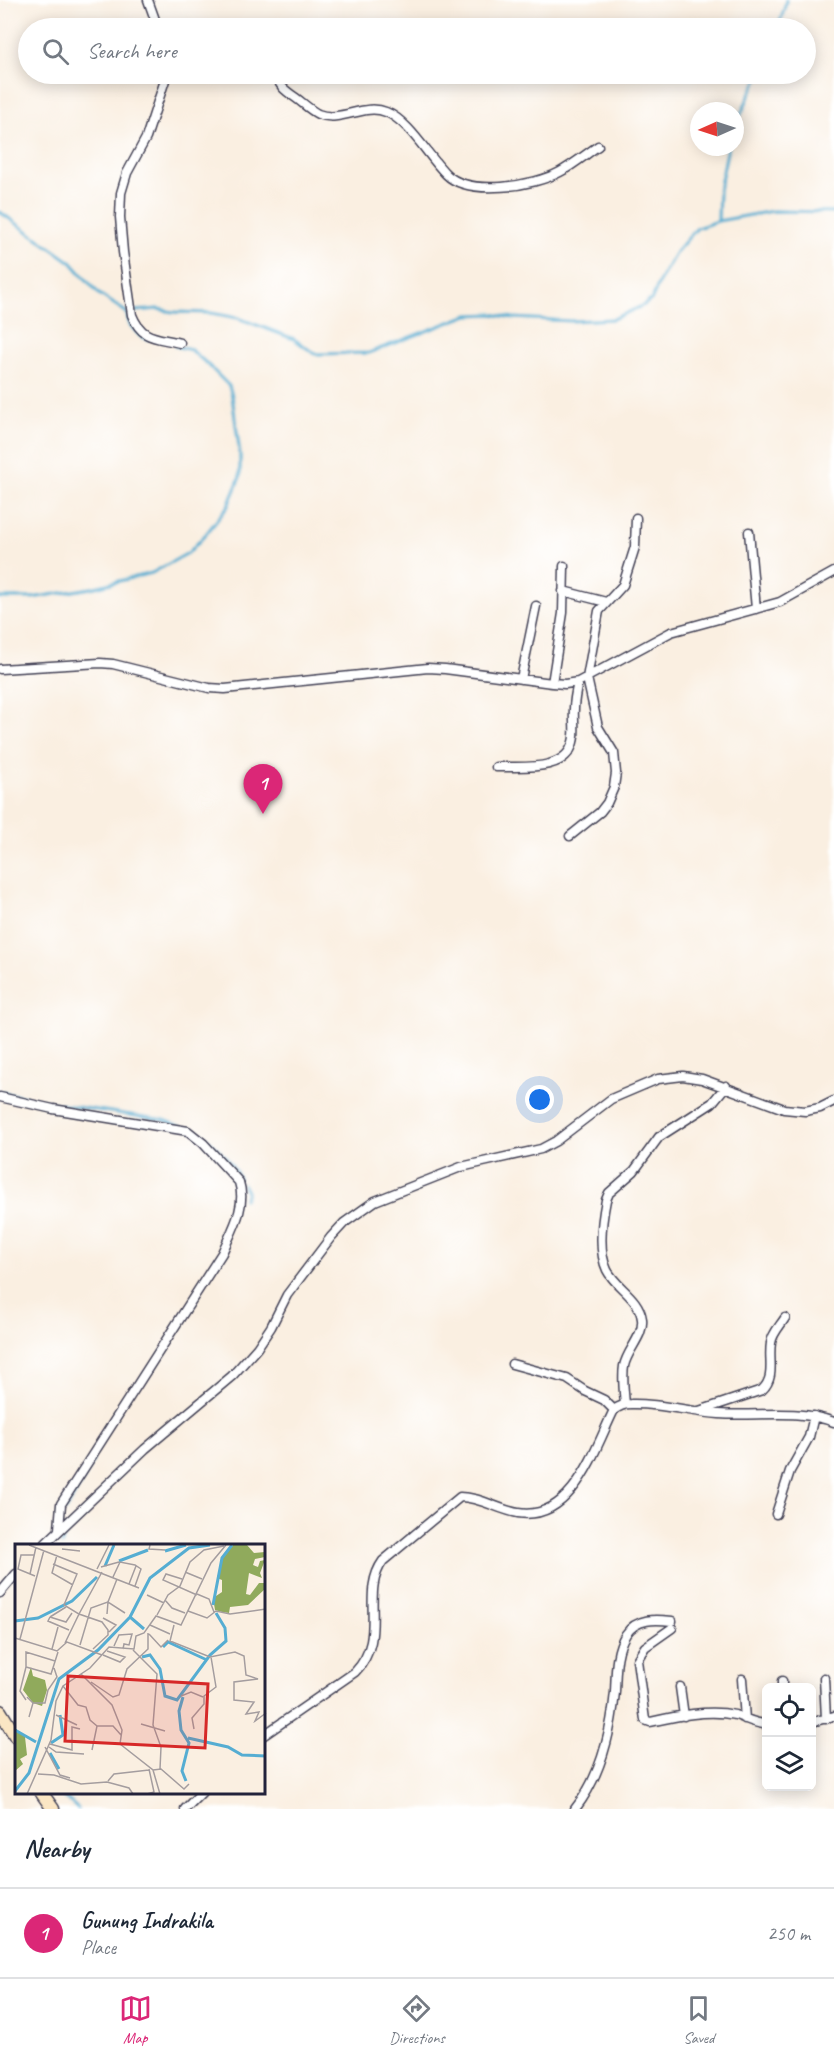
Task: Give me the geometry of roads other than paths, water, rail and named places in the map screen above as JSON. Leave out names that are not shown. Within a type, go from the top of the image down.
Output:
[{"type":"main road","points":[[0,1711],[15,1735]]},
{"type":"main road","points":[[42,1794],[53,1809]]},
{"type":"street","points":[[148,0],[154,18]]},
{"type":"street","points":[[164,84],[146,138],[127,173],[121,193],[120,217],[132,315],[137,328],[147,335],[180,343]]},
{"type":"street","points":[[280,84],[316,113],[341,116],[383,110],[392,114],[402,122],[447,176],[459,182],[494,187],[534,182],[561,172],[598,146]]},
{"type":"street","points":[[570,836],[607,803],[614,787],[616,773],[614,753],[598,727],[587,678],[596,621],[606,602],[623,585],[635,547],[636,518]]},
{"type":"street","points":[[749,532],[756,609]]},
{"type":"street","points":[[552,683],[561,630],[564,566]]},
{"type":"street","points":[[0,669],[113,664],[209,688],[225,689],[428,668],[565,684],[587,678],[671,632],[780,602],[834,572]]},
{"type":"street","points":[[563,591],[606,602]]},
{"type":"street","points":[[521,679],[536,606]]},
{"type":"street","points":[[496,767],[538,766],[557,762],[567,756],[573,742],[573,708],[578,682]]},
{"type":"street","points":[[45,1544],[145,1449],[232,1376],[258,1348],[272,1327],[287,1296],[331,1237],[344,1223],[375,1200],[461,1167],[541,1149],[556,1141],[611,1100],[658,1079],[683,1076],[702,1079],[784,1109],[805,1111],[820,1108],[834,1101]]},
{"type":"street","points":[[625,1404],[624,1365],[642,1322],[636,1304],[613,1279],[603,1259],[606,1200],[609,1193],[633,1171],[660,1137],[712,1103],[726,1086]]},
{"type":"street","points":[[0,1097],[53,1109],[188,1131],[196,1136],[238,1182],[241,1190],[239,1213],[222,1253],[61,1504],[59,1529]]},
{"type":"street","points":[[696,1412],[762,1390],[768,1384],[771,1375],[771,1342],[785,1318]]},
{"type":"street","points":[[512,1364],[567,1379],[604,1400],[614,1410]]},
{"type":"street","points":[[266,1733],[355,1672],[362,1664],[372,1642],[375,1581],[378,1567],[383,1561],[460,1497],[528,1514],[555,1505],[567,1497],[577,1484],[614,1410],[625,1404],[726,1415],[814,1416],[834,1422]]},
{"type":"street","points":[[776,1514],[790,1471],[809,1437],[814,1416]]},
{"type":"street","points":[[0,1593],[15,1575]]},
{"type":"street","points":[[575,1809],[586,1795],[597,1773],[610,1725],[620,1648],[627,1633],[638,1624],[650,1619],[672,1625],[645,1647],[637,1660],[644,1716],[647,1721],[708,1713],[735,1715],[753,1723],[762,1724]]},
{"type":"street","points":[[824,1678],[830,1718]]},
{"type":"street","points":[[742,1679],[745,1719]]},
{"type":"street","points":[[680,1687],[684,1716]]},
{"type":"street","points":[[185,1809],[200,1794]]},
{"type":"waterway","points":[[781,18],[786,0]]},
{"type":"waterway","points":[[744,107],[755,84]]},
{"type":"waterway","points":[[718,221],[719,190],[726,156]]},
{"type":"waterway","points":[[136,311],[158,309],[173,312],[211,313],[238,318],[294,339],[315,354],[369,353],[468,315],[492,314],[513,318],[571,321],[613,319],[652,299],[676,252],[697,228],[718,221],[773,211],[834,212]]},
{"type":"waterway","points":[[0,212],[71,262],[99,294],[126,312],[130,325],[140,336],[148,339]]},
{"type":"waterway","points":[[0,598],[32,598],[91,588],[152,573],[188,553],[228,506],[240,477],[240,454],[229,386],[191,350],[175,346]]},
{"type":"waterway","points":[[0,1092],[57,1104],[164,1120],[183,1127]]},
{"type":"waterway","points":[[192,1130],[206,1138],[219,1150],[239,1178]]},
{"type":"waterway","points":[[243,1184],[247,1192],[244,1199]]},
{"type":"waterway","points":[[152,1370],[195,1302]]},
{"type":"waterway","points":[[66,1510],[93,1461]]},
{"type":"waterway","points":[[62,1544],[64,1530]]},
{"type":"waterway","points":[[61,1794],[78,1809]]},
{"type":"place","name":"Gunung Indrakila","points":[[263,814]]}]
